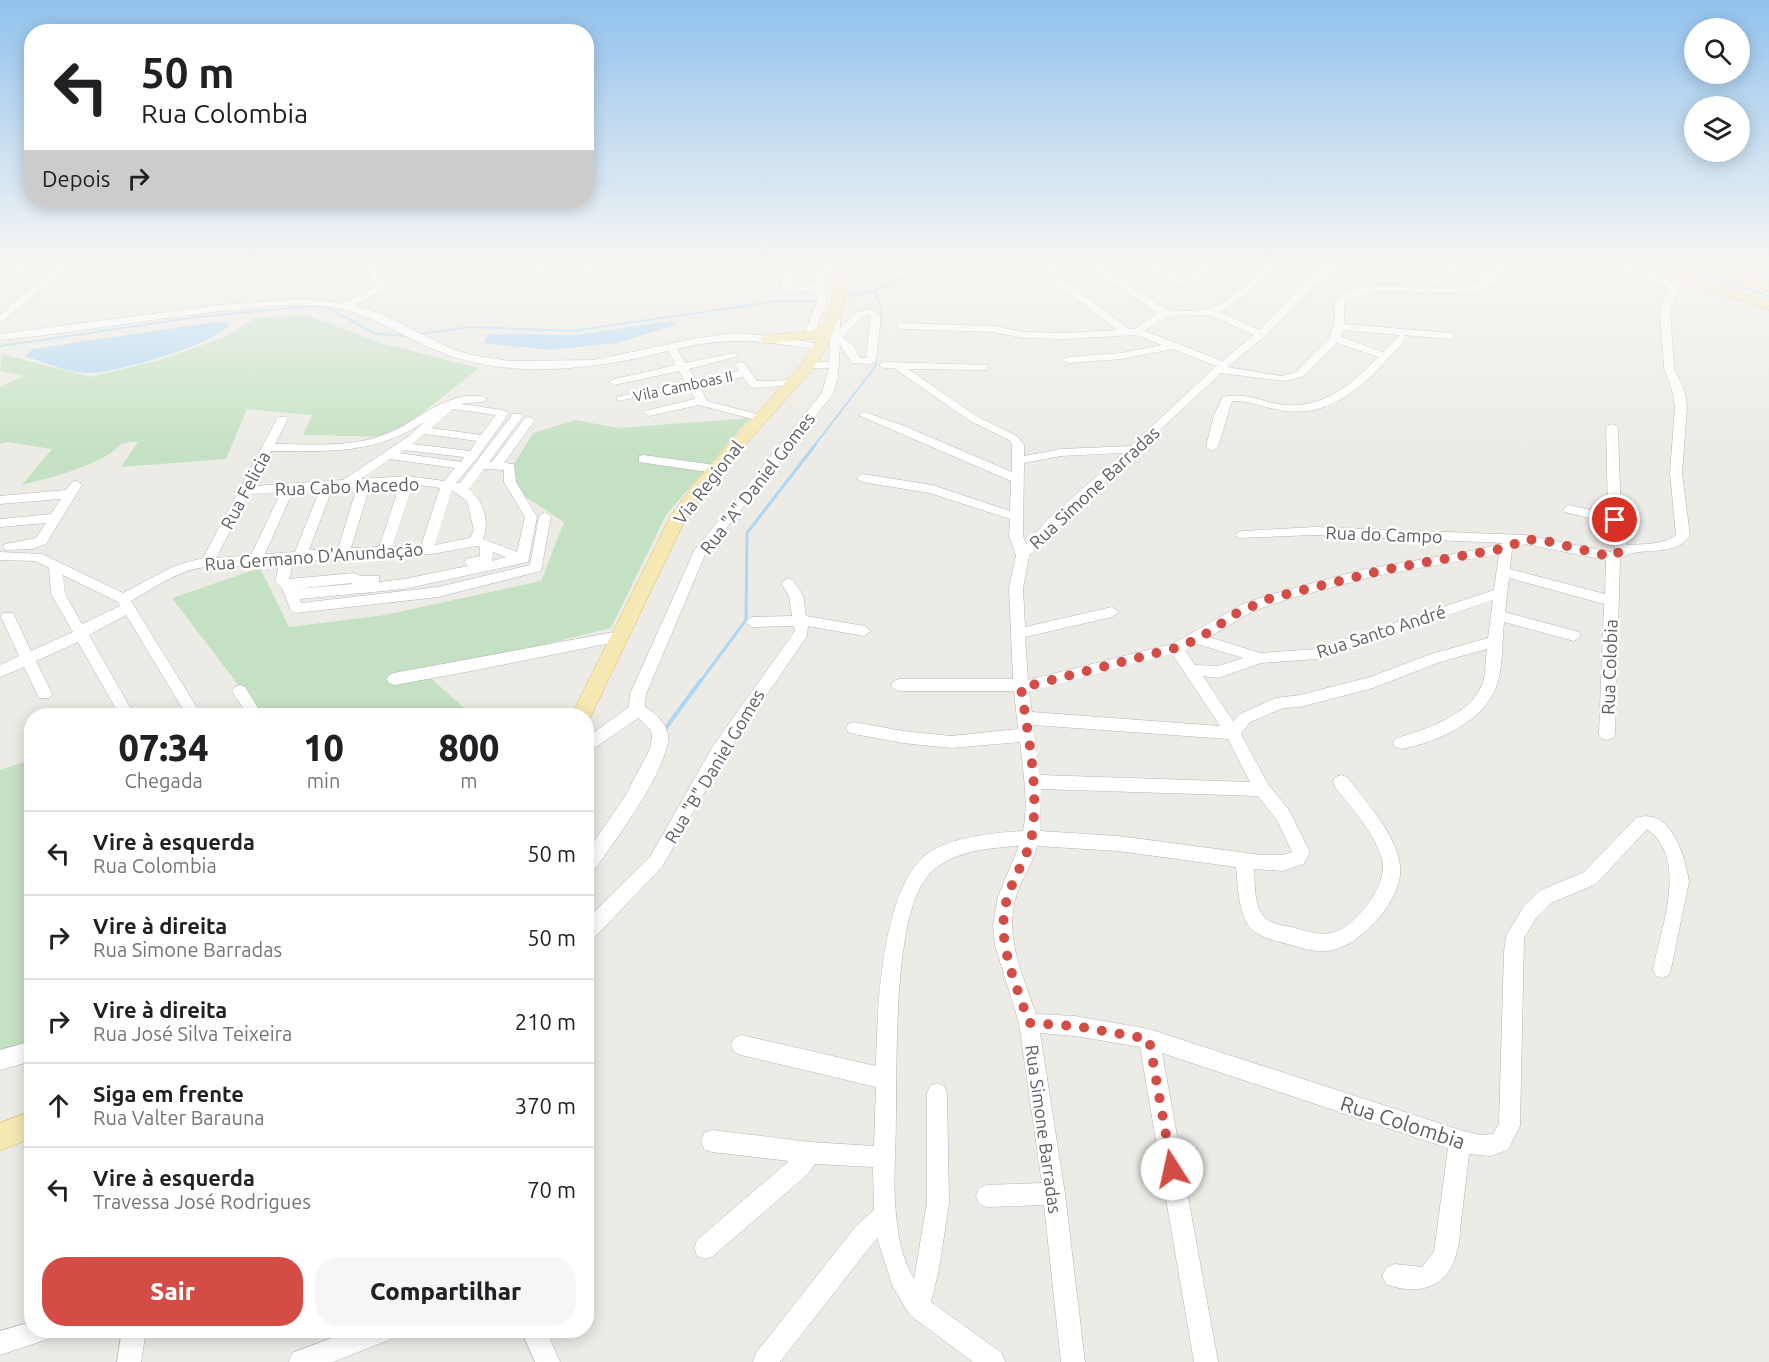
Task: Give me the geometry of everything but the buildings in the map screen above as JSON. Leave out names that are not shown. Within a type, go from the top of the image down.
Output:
[{"type":"main road","name":"Via Regional","points":[[585,708],[677,519],[715,469],[808,366],[832,324]]},
{"type":"main road","points":[[773,340],[827,336]]},
{"type":"main road","points":[[773,340],[796,353],[808,366]]},
{"type":"main road","points":[[0,1137],[24,1127]]},
{"type":"street","points":[[0,337],[112,324]]},
{"type":"street","points":[[393,324],[438,348],[467,357],[534,366],[600,362],[722,337],[744,336],[773,340]]},
{"type":"street","points":[[825,324],[827,336]]},
{"type":"street","points":[[827,336],[845,324]]},
{"type":"street","points":[[827,336],[848,346],[856,361],[871,360],[875,324]]},
{"type":"street","points":[[1119,324],[1131,332],[1174,346],[1220,367],[1289,378],[1300,374],[1335,339],[1338,324]]},
{"type":"street","points":[[901,326],[993,329],[1034,335],[1064,336],[1131,332],[1147,324]]},
{"type":"street","points":[[1237,324],[1261,334]]},
{"type":"street","name":"Rua Simone Barradas","points":[[1073,1362],[1054,1194],[1029,1023],[1004,945],[1002,926],[1007,897],[1031,837],[1033,782],[1026,735],[1016,588],[1023,555],[1052,523],[1220,367],[1272,324]]},
{"type":"street","name":"Rua do Campo","points":[[1243,535],[1314,531],[1525,539],[1617,554],[1674,544],[1683,536],[1676,473],[1681,407],[1679,393],[1669,368],[1666,324]]},
{"type":"street","points":[[1337,327],[1450,336]]},
{"type":"street","name":"Rua \"A\" Daniel Gomes","points":[[637,710],[638,694],[699,554],[827,394],[834,376],[834,364],[827,336]]},
{"type":"street","points":[[722,337],[754,386],[794,382]]},
{"type":"street","points":[[1212,447],[1220,415],[1227,399],[1236,398],[1298,409],[1325,404],[1350,392],[1401,338]]},
{"type":"street","points":[[1335,339],[1385,356]]},
{"type":"street","points":[[1068,360],[1121,356],[1174,346]]},
{"type":"street","points":[[671,348],[702,402]]},
{"type":"street","points":[[614,382],[734,356]]},
{"type":"street","points":[[808,366],[834,364]]},
{"type":"street","points":[[884,365],[984,367]]},
{"type":"street","points":[[897,367],[974,419],[1013,438],[1018,445],[1016,536],[1023,555]]},
{"type":"street","name":"Vila Camboas II","points":[[621,399],[745,373]]},
{"type":"street","points":[[268,448],[380,441],[445,403],[464,398],[482,399]]},
{"type":"street","points":[[649,413],[702,402],[760,418]]},
{"type":"street","points":[[346,484],[402,446],[446,408],[452,406],[487,439],[496,465]]},
{"type":"street","points":[[864,415],[930,440],[1019,480]]},
{"type":"street","points":[[436,418],[487,439]]},
{"type":"street","points":[[487,439],[480,464],[523,418],[496,465]]},
{"type":"street","name":"Rua Felicia","points":[[208,561],[282,419]]},
{"type":"street","name":"Rua Colobia","points":[[1607,734],[1611,601],[1617,554],[1612,427]]},
{"type":"street","points":[[417,434],[487,439]]},
{"type":"street","points":[[402,446],[487,439]]},
{"type":"street","points":[[427,549],[447,485],[487,439]]},
{"type":"street","points":[[290,590],[410,576],[484,560],[487,557],[481,543],[477,509],[473,499],[463,488],[487,439]]},
{"type":"street","points":[[1018,461],[1040,454],[1075,450],[1134,449]]},
{"type":"street","points":[[388,455],[464,466]]},
{"type":"street","points":[[643,459],[715,469]]},
{"type":"street","points":[[496,465],[510,467],[510,482],[530,515],[521,559]]},
{"type":"street","points":[[862,478],[932,489],[996,512],[1017,517]]},
{"type":"street","points":[[384,551],[408,480]]},
{"type":"street","name":"Rua Cabo Macedo","points":[[247,490],[408,480],[463,488]]},
{"type":"street","points":[[343,553],[365,482]]},
{"type":"street","points":[[327,486],[294,557],[282,577],[284,584],[290,590],[294,607],[438,592],[534,568],[538,561],[545,516]]},
{"type":"street","points":[[256,560],[289,487]]},
{"type":"street","points":[[0,500],[74,489],[42,540],[33,545],[0,548]]},
{"type":"street","points":[[1569,509],[1615,520]]},
{"type":"street","points":[[0,523],[56,518]]},
{"type":"street","points":[[899,685],[1022,687],[1176,648],[1198,639],[1237,613],[1271,598],[1388,569],[1506,548],[1525,539]]},
{"type":"street","points":[[481,543],[521,559],[538,561]]},
{"type":"street","name":"Rua Germano D'Anundação","points":[[0,671],[80,635],[88,627],[165,575],[208,561],[218,563],[427,549],[481,543]]},
{"type":"street","points":[[1401,743],[1421,740],[1443,730],[1479,701],[1490,683],[1506,548]]},
{"type":"street","points":[[0,556],[37,557],[126,603],[190,708]]},
{"type":"street","points":[[290,590],[405,584],[521,559]]},
{"type":"street","points":[[55,566],[58,594],[123,708]]},
{"type":"street","points":[[1504,572],[1611,601]]},
{"type":"street","points":[[788,583],[796,596],[801,621]]},
{"type":"street","name":"Rua Santo André","points":[[1191,670],[1218,672],[1260,658],[1298,657],[1337,648],[1418,618],[1500,593]]},
{"type":"street","points":[[1018,634],[1112,612]]},
{"type":"street","points":[[1499,615],[1574,636]]},
{"type":"street","points":[[8,617],[26,660],[44,694]]},
{"type":"street","points":[[752,622],[801,621],[864,631]]},
{"type":"street","name":"Rua \"B\" Daniel Gomes","points":[[594,925],[642,879],[656,862],[719,751],[802,632],[801,621]]},
{"type":"street","points":[[394,679],[620,636]]},
{"type":"street","points":[[1198,639],[1260,658]]},
{"type":"street","points":[[1233,733],[1245,718],[1281,702],[1300,701],[1373,682],[1436,658],[1494,642]]},
{"type":"street","points":[[993,1362],[918,1307],[905,1288],[891,1255],[885,1215],[886,1079],[889,998],[899,926],[916,877],[924,866],[950,851],[967,846],[1031,837],[1102,842],[1244,860],[1291,863],[1298,859],[1301,852],[1283,815],[1262,789],[1233,733],[1176,648]]},
{"type":"street","points":[[240,691],[251,708]]},
{"type":"street","points":[[594,741],[637,710],[654,722],[660,735],[656,753],[638,790],[594,856]]},
{"type":"street","points":[[1025,718],[1233,733]]},
{"type":"street","points":[[854,728],[903,737],[951,742],[1026,735]]},
{"type":"street","points":[[1033,782],[1262,789]]},
{"type":"street","points":[[1244,860],[1251,909],[1261,925],[1272,932],[1321,942],[1332,942],[1352,932],[1382,898],[1389,883],[1392,866],[1373,826],[1341,782]]},
{"type":"street","name":"Rua Colombia","points":[[1029,1023],[1075,1026],[1149,1039],[1480,1147],[1500,1143],[1509,1126],[1513,952],[1515,936],[1521,923],[1545,897],[1590,878],[1642,823],[1653,823],[1665,837],[1679,869],[1680,882],[1662,969]]},
{"type":"street","points":[[1149,1039],[1206,1362]]},
{"type":"street","points":[[741,1045],[886,1079]]},
{"type":"street","points":[[0,1060],[24,1054]]},
{"type":"street","points":[[918,1307],[928,1269],[938,1203],[937,1093]]},
{"type":"street","points":[[1394,1276],[1407,1280],[1430,1276],[1439,1268],[1445,1255],[1460,1141]]},
{"type":"street","points":[[712,1142],[810,1153],[885,1157]]},
{"type":"street","points":[[705,1248],[800,1166],[810,1153]]},
{"type":"street","points":[[987,1196],[1054,1194]]},
{"type":"street","points":[[765,1362],[864,1234],[885,1215]]},
{"type":"street","points":[[0,1343],[24,1336]]},
{"type":"street","points":[[129,1362],[133,1338]]},
{"type":"street","points":[[301,1362],[365,1338]]},
{"type":"street","points":[[537,1338],[548,1362]]},
{"type":"green space","points":[[246,324],[329,324],[384,344],[479,368],[392,437],[303,435],[312,415],[247,409],[226,459],[121,467],[138,442],[126,442],[106,456],[86,465],[22,485],[52,449],[8,442],[0,444],[0,387],[23,376],[0,371],[2,354],[90,377],[159,360],[225,337]]},
{"type":"green space","points":[[750,418],[666,515],[611,628],[426,674],[464,708],[251,708],[242,690],[172,598],[260,568],[289,627],[385,615],[541,581],[564,522],[503,482],[533,433],[575,420],[618,428]]},
{"type":"green space","points":[[24,762],[24,1052],[0,1057],[0,770]]},
{"type":"water","points":[[204,324],[229,324],[207,340],[187,348],[141,363],[101,372],[72,371],[25,356],[33,349]]},
{"type":"water","points":[[653,324],[676,325],[616,343],[551,350],[484,343],[488,334],[577,335]]},
{"type":"waterway","points":[[0,346],[152,324]]},
{"type":"waterway","points":[[357,324],[376,334],[408,336]]},
{"type":"waterway","points":[[418,334],[471,327],[572,331],[623,324]]},
{"type":"waterway","points":[[878,341],[880,324]]},
{"type":"waterway","points":[[814,446],[875,367],[876,359]]},
{"type":"waterway","points":[[700,682],[746,620],[747,533],[815,445]]},
{"type":"waterway","points":[[665,729],[701,680]]},
{"type":"route","points":[[1172,1169],[1149,1039],[1114,1031],[1029,1023],[1004,945],[1002,926],[1007,897],[1026,855],[1033,823],[1033,782],[1021,688],[1176,648],[1198,639],[1237,613],[1271,598],[1388,569],[1506,548],[1525,539],[1551,542],[1612,557],[1622,550],[1615,520]]}]
